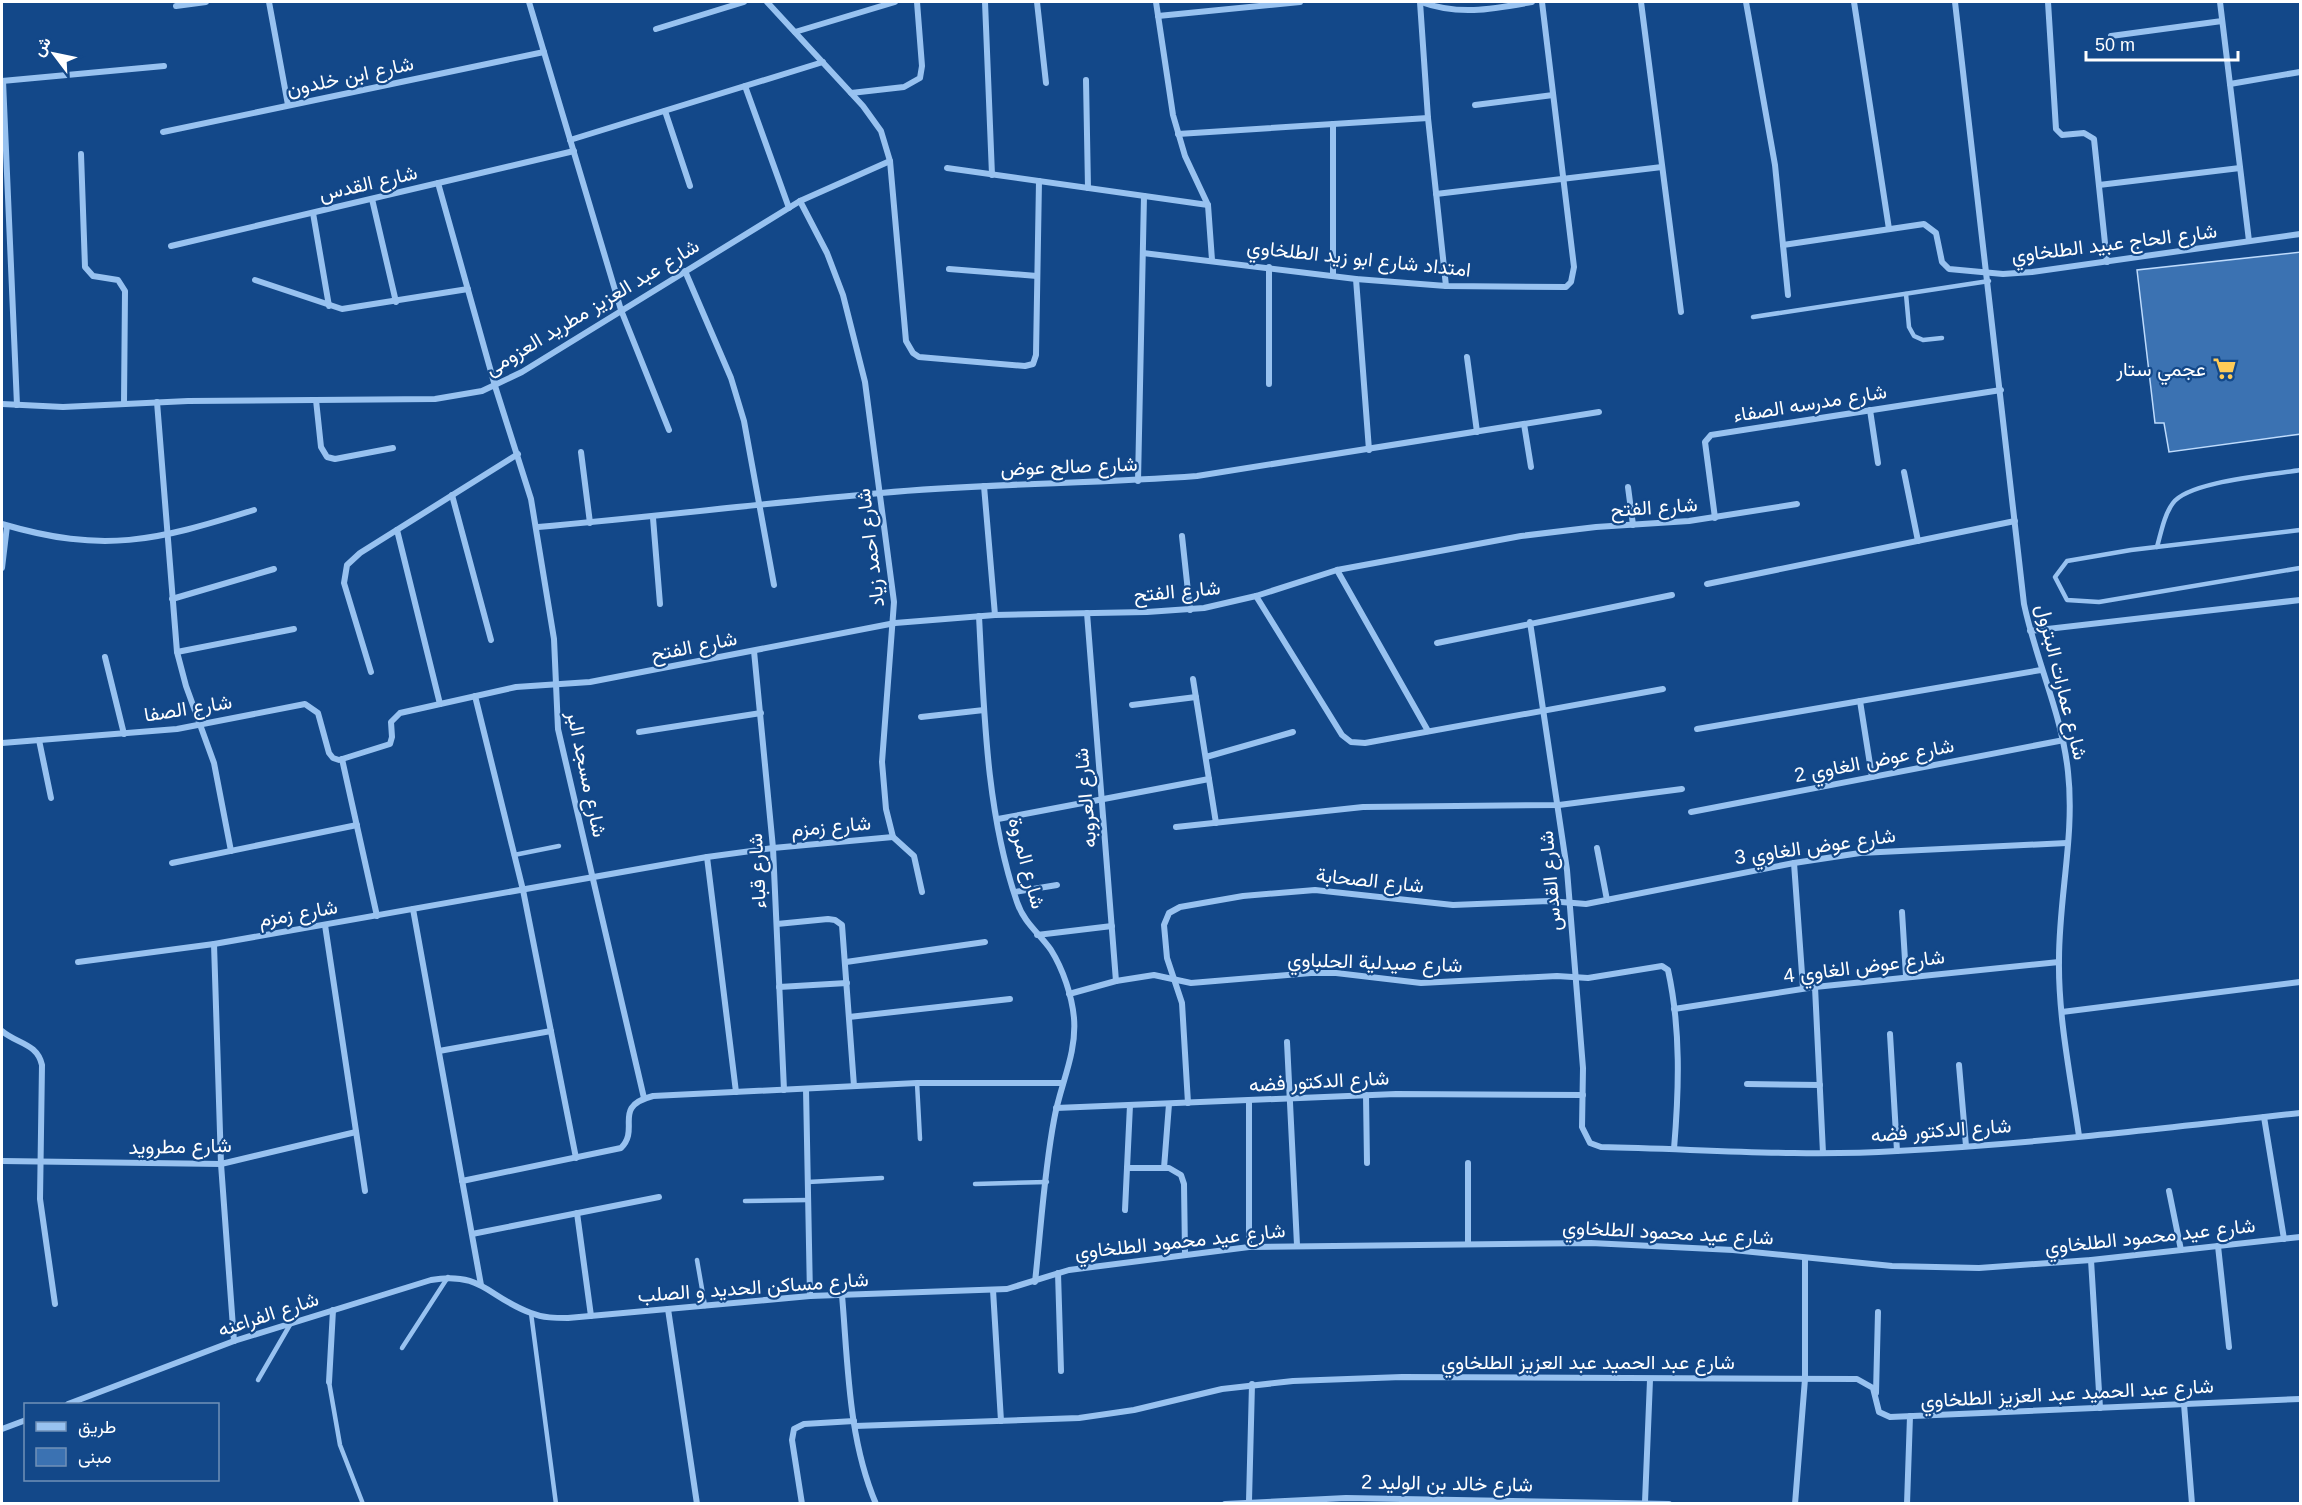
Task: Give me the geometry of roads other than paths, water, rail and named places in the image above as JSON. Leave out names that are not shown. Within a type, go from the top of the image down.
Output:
[{"type":"street","points":[[176,6],[206,2]]},
{"type":"street","points":[[269,2],[288,105]]},
{"type":"street","points":[[529,2],[621,310],[669,430]]},
{"type":"street","points":[[656,29],[744,2]]},
{"type":"street","points":[[767,2],[851,93],[881,131],[890,161],[905,332],[913,353],[926,360],[1025,366],[1034,364],[1039,181]]},
{"type":"street","points":[[795,32],[879,4],[895,2]]},
{"type":"street","points":[[851,93],[904,87],[920,78],[922,66],[917,2]]},
{"type":"street","points":[[985,2],[993,175]]},
{"type":"street","points":[[1037,2],[1046,83]]},
{"type":"street","points":[[1156,2],[1178,134],[1208,205],[1212,260]]},
{"type":"street","points":[[1158,16],[1300,2]]},
{"type":"street","points":[[1446,286],[1428,118],[1420,2],[1453,11],[1471,12],[1532,2]]},
{"type":"street","points":[[1542,2],[1563,179]]},
{"type":"street","points":[[1641,2],[1681,312]]},
{"type":"street","points":[[1746,2],[1775,165],[1788,295]]},
{"type":"street","points":[[1854,2],[1889,229]]},
{"type":"street","name":"شارع عمارات البترول","points":[[1955,2],[2015,521],[2030,631],[2064,741],[2068,774],[2067,843],[2058,962],[2062,1012],[2079,1136]]},
{"type":"street","points":[[2048,2],[2056,129],[2065,136],[2084,133],[2092,137],[2107,262]]},
{"type":"street","points":[[2220,2],[2249,241]]},
{"type":"street","points":[[2111,36],[2222,21]]},
{"type":"street","name":"شارع ابن خلدون","points":[[163,132],[544,52]]},
{"type":"street","points":[[570,140],[823,62]]},
{"type":"street","points":[[17,405],[5,218],[2,81],[164,66]]},
{"type":"street","points":[[2230,84],[2301,72]]},
{"type":"street","points":[[1086,80],[1088,188]]},
{"type":"street","points":[[745,86],[789,208]]},
{"type":"street","points":[[1475,105],[1553,94]]},
{"type":"street","points":[[665,111],[690,186]]},
{"type":"street","points":[[1178,134],[1428,118]]},
{"type":"street","points":[[1333,124],[1333,275]]},
{"type":"street","name":"شارع القدس","points":[[171,246],[574,151]]},
{"type":"street","points":[[81,154],[85,267],[93,276],[118,280],[125,291],[124,404]]},
{"type":"street","name":"شارع عبد العزيز مطريد العزومى","points":[[2,404],[63,407],[157,402],[435,399],[459,396],[495,386],[522,372],[800,201],[890,161]]},
{"type":"street","points":[[948,168],[1208,205]]},
{"type":"street","points":[[1436,194],[1662,168]]},
{"type":"street","points":[[2099,185],[2240,168]]},
{"type":"street","name":"امتداد شارع ابو زيد الطلخاوي","points":[[1143,253],[1356,279],[1446,286],[1559,288],[1571,282],[1574,267],[1563,179]]},
{"type":"street","name":"شارع مسجد البر","points":[[438,183],[495,386],[518,454],[538,527],[554,639],[558,729],[644,1098]]},
{"type":"street","points":[[1138,481],[1144,196]]},
{"type":"street","points":[[372,199],[396,302]]},
{"type":"street","name":"شارع احمد زياد","points":[[800,201],[827,253],[855,338],[865,382],[893,582],[894,623],[882,762],[886,809],[893,837]]},
{"type":"street","points":[[313,213],[329,306]]},
{"type":"street","name":"شارع الحاج عبيد الطلخاوي","points":[[1782,244],[1919,224],[1929,226],[1936,233],[1942,262],[1949,269],[1988,273],[2025,273],[2301,234]]},
{"type":"street","points":[[1269,267],[1269,384]]},
{"type":"street","points":[[949,269],[1037,276]]},
{"type":"street","points":[[685,271],[731,378],[744,421],[774,585]]},
{"type":"street","points":[[1356,279],[1369,450]]},
{"type":"street","points":[[255,280],[329,306],[349,309],[468,290]]},
{"type":"street","points":[[1467,357],[1477,432]]},
{"type":"street","name":"شارع مدرسه الصفاء","points":[[1715,518],[1705,442],[1711,435],[2001,390]]},
{"type":"street","points":[[316,400],[321,447],[327,457],[335,459],[393,447]]},
{"type":"street","points":[[157,402],[177,652],[186,686],[214,763],[231,851]]},
{"type":"street","points":[[1870,410],[1878,463]]},
{"type":"street","name":"شارع صالح عوض","points":[[538,527],[653,518],[880,493],[984,486],[1138,481],[1217,473],[1599,412]]},
{"type":"street","points":[[1524,424],[1531,467]]},
{"type":"street","points":[[581,452],[590,523]]},
{"type":"street","points":[[370,672],[344,583],[344,574],[352,558],[518,454]]},
{"type":"street","points":[[1904,472],[1918,541]]},
{"type":"street","points":[[984,486],[995,615]]},
{"type":"street","points":[[1628,487],[1633,525]]},
{"type":"street","points":[[452,495],[491,640]]},
{"type":"street","name":"شارع الفتح","points":[[342,759],[390,744],[391,722],[396,714],[516,687],[590,682],[894,623],[995,615],[1190,610],[1256,596],[1337,570],[1521,536],[1715,518],[1797,504]]},
{"type":"street","points":[[2,568],[4,525],[84,541],[130,541],[166,536],[254,510]]},
{"type":"street","points":[[653,518],[660,604]]},
{"type":"street","points":[[1707,584],[2015,521]]},
{"type":"street","points":[[397,530],[440,704]]},
{"type":"street","points":[[1182,536],[1190,610]]},
{"type":"street","points":[[172,599],[274,569]]},
{"type":"street","points":[[1337,570],[1428,730]]},
{"type":"street","points":[[1437,643],[1530,622],[1672,595]]},
{"type":"street","points":[[1256,596],[1342,735],[1351,742],[1365,743],[1663,689]]},
{"type":"street","points":[[2030,631],[2301,600]]},
{"type":"street","name":"شارع العروبه","points":[[1087,613],[1116,981]]},
{"type":"street","name":"شارع المروة","points":[[980,616],[984,710],[998,819],[1014,892],[1028,925],[1052,951],[1069,994],[1074,1034],[1056,1108],[1035,1282]]},
{"type":"street","name":"شارع القدس","points":[[1530,622],[1559,805],[1570,902],[1583,1095],[1582,1127],[1586,1139]]},
{"type":"street","points":[[177,652],[294,628]]},
{"type":"street","name":"شارع قباء","points":[[754,651],[773,848],[784,1090]]},
{"type":"street","points":[[105,657],[124,734]]},
{"type":"street","points":[[1697,729],[2041,670]]},
{"type":"street","points":[[1193,679],[1216,823]]},
{"type":"street","points":[[475,696],[523,890],[576,1158]]},
{"type":"street","points":[[1132,705],[1196,697]]},
{"type":"street","points":[[1860,701],[1872,777]]},
{"type":"street","name":"شارع الصفا","points":[[2,743],[124,734],[201,725],[306,704],[318,713],[330,756],[336,760],[342,759]]},
{"type":"street","points":[[921,717],[984,710]]},
{"type":"street","points":[[639,732],[761,713]]},
{"type":"street","points":[[1206,757],[1293,732]]},
{"type":"street","points":[[39,740],[51,798]]},
{"type":"street","name":"شارع عوض الغاوي 2","points":[[1691,812],[2064,741]]},
{"type":"street","points":[[342,759],[377,916]]},
{"type":"street","points":[[998,819],[1209,779]]},
{"type":"street","points":[[1176,827],[1363,807],[1559,805],[1682,789]]},
{"type":"street","points":[[172,863],[357,825]]},
{"type":"street","points":[[893,837],[914,856],[922,892]]},
{"type":"street","name":"شارع زمزم","points":[[78,962],[214,944],[707,857],[773,848],[893,837]]},
{"type":"street","name":"شارع عوض الغاوي 3","points":[[1570,902],[1586,904],[1794,863],[1894,850],[2067,843]]},
{"type":"street","points":[[1598,848],[1607,900]]},
{"type":"street","points":[[707,857],[736,1092]]},
{"type":"street","points":[[1794,863],[1803,988]]},
{"type":"street","points":[[1014,892],[1057,885]]},
{"type":"street","name":"شارع الصحابة","points":[[1175,979],[1166,947],[1164,925],[1169,913],[1187,906],[1243,896],[1315,890],[1453,905],[1570,902]]},
{"type":"street","points":[[413,909],[481,1285]]},
{"type":"street","points":[[1902,912],[1905,976]]},
{"type":"street","points":[[777,924],[828,920],[839,922],[843,929],[854,1086]]},
{"type":"street","points":[[325,925],[365,1191]]},
{"type":"street","points":[[1037,934],[1112,926]]},
{"type":"street","points":[[846,962],[984,942]]},
{"type":"street","points":[[214,944],[221,1164],[234,1341]]},
{"type":"street","name":"شارع عوض الغاوي 4","points":[[1674,1009],[1803,988],[2058,962]]},
{"type":"street","name":"شارع صيدلية الحلباوي","points":[[1069,994],[1116,981],[1154,975],[1191,983],[1311,973],[1421,983],[1575,977],[1662,966],[1668,970],[1678,1062],[1674,1149]]},
{"type":"street","points":[[1175,979],[1181,995],[1183,1013],[1188,1103]]},
{"type":"street","points":[[2062,1012],[2301,982]]},
{"type":"street","points":[[779,987],[847,983]]},
{"type":"street","points":[[1815,987],[1823,1153]]},
{"type":"street","points":[[849,1017],[1010,999]]},
{"type":"street","points":[[439,1052],[551,1031]]},
{"type":"street","points":[[2,1032],[33,1048],[42,1065],[40,1163],[44,1234],[55,1304]]},
{"type":"street","points":[[1890,1034],[1897,1151]]},
{"type":"street","points":[[1287,1042],[1298,1245]]},
{"type":"street","points":[[1959,1065],[1966,1146]]},
{"type":"street","points":[[462,1181],[621,1148],[629,1134],[627,1117],[630,1108],[644,1098],[917,1083],[1063,1083]]},
{"type":"street","points":[[1748,1084],[1820,1086]]},
{"type":"street","points":[[806,1089],[810,1296]]},
{"type":"street","points":[[1366,1095],[1367,1162]]},
{"type":"street","name":"شارع الدكتور فضه","points":[[1056,1108],[1366,1095],[1583,1095]]},
{"type":"street","points":[[1249,1101],[1249,1247]]},
{"type":"street","points":[[1164,1168],[1169,1104]]},
{"type":"street","points":[[1125,1209],[1130,1105]]},
{"type":"street","name":"شارع الدكتور فضه","points":[[1586,1139],[1601,1147],[1823,1153],[1897,1151],[2079,1136],[2301,1113]]},
{"type":"street","points":[[2264,1117],[2284,1239]]},
{"type":"street","name":"شارع مطرويد","points":[[2,1161],[221,1164],[356,1132]]},
{"type":"street","points":[[1468,1163],[1468,1243]]},
{"type":"street","points":[[1127,1168],[1174,1169],[1183,1179],[1185,1253]]},
{"type":"street","points":[[2169,1191],[2181,1250]]},
{"type":"street","points":[[472,1234],[659,1197]]},
{"type":"street","points":[[578,1213],[591,1316]]},
{"type":"street","name":"شارع عيد محمود الطلخاوي","points":[[1035,1282],[1058,1273],[1185,1253],[1298,1245],[1643,1244],[1936,1268],[1979,1268],[2091,1260],[2301,1237]]},
{"type":"street","points":[[2218,1246],[2229,1347]]},
{"type":"street","points":[[1795,1503],[1805,1379],[1806,1258]]},
{"type":"street","points":[[2091,1260],[2100,1408]]},
{"type":"street","points":[[1058,1273],[1061,1371]]},
{"type":"street","name":"شارع الفراعنه","points":[[71,1403],[234,1341],[333,1310],[448,1277],[465,1279],[481,1285]]},
{"type":"street","name":"شارع مساكن الحديد و الصلب","points":[[481,1285],[531,1313],[549,1318],[810,1296],[993,1290],[1035,1282]]},
{"type":"street","points":[[993,1290],[1001,1421]]},
{"type":"street","points":[[842,1294],[859,1456],[876,1503]]},
{"type":"street","points":[[668,1309],[697,1503]]},
{"type":"street","points":[[329,1382],[333,1310]]},
{"type":"street","points":[[1876,1394],[1878,1312]]},
{"type":"street","name":"شارع عبد الحميد عبد العزيز الطلخاوي","points":[[802,1503],[792,1440],[794,1429],[804,1424],[1001,1421],[1106,1415],[1252,1384],[1402,1377],[1863,1380],[1876,1394],[1877,1408],[1882,1415],[1910,1416],[2301,1399]]},
{"type":"street","points":[[1645,1502],[1650,1380]]},
{"type":"street","points":[[1249,1501],[1252,1384]]},
{"type":"street","points":[[2184,1404],[2192,1503]]},
{"type":"street","points":[[1907,1503],[1910,1416]]},
{"type":"street","points":[[2,1429],[24,1421]]},
{"type":"street","name":"شارع خالد بن الوليد 2","points":[[1225,1503],[1346,1497],[1557,1503],[1669,1503]]},
{"type":"lane","points":[[1753,317],[1989,281]]},
{"type":"lane","points":[[1906,294],[1909,327],[1914,336],[1923,340],[1942,338]]},
{"type":"lane","points":[[2157,547],[2174,502],[2199,487],[2301,470]]},
{"type":"lane","points":[[2301,530],[2157,547],[2067,561],[2055,577],[2067,600],[2099,602],[2301,568]]},
{"type":"lane","points":[[514,855],[558,846]]},
{"type":"lane","points":[[917,1083],[920,1139]]},
{"type":"lane","points":[[808,1182],[882,1178]]},
{"type":"lane","points":[[975,1184],[1047,1182]]},
{"type":"lane","points":[[745,1201],[808,1200]]},
{"type":"lane","points":[[698,1260],[705,1306]]},
{"type":"lane","points":[[402,1348],[448,1277]]},
{"type":"lane","points":[[531,1313],[556,1503]]},
{"type":"lane","points":[[258,1380],[291,1323]]},
{"type":"lane","points":[[329,1382],[340,1445],[363,1503]]},
{"type":"place","name":"عجمي ستار","points":[[2224,369]]}]
